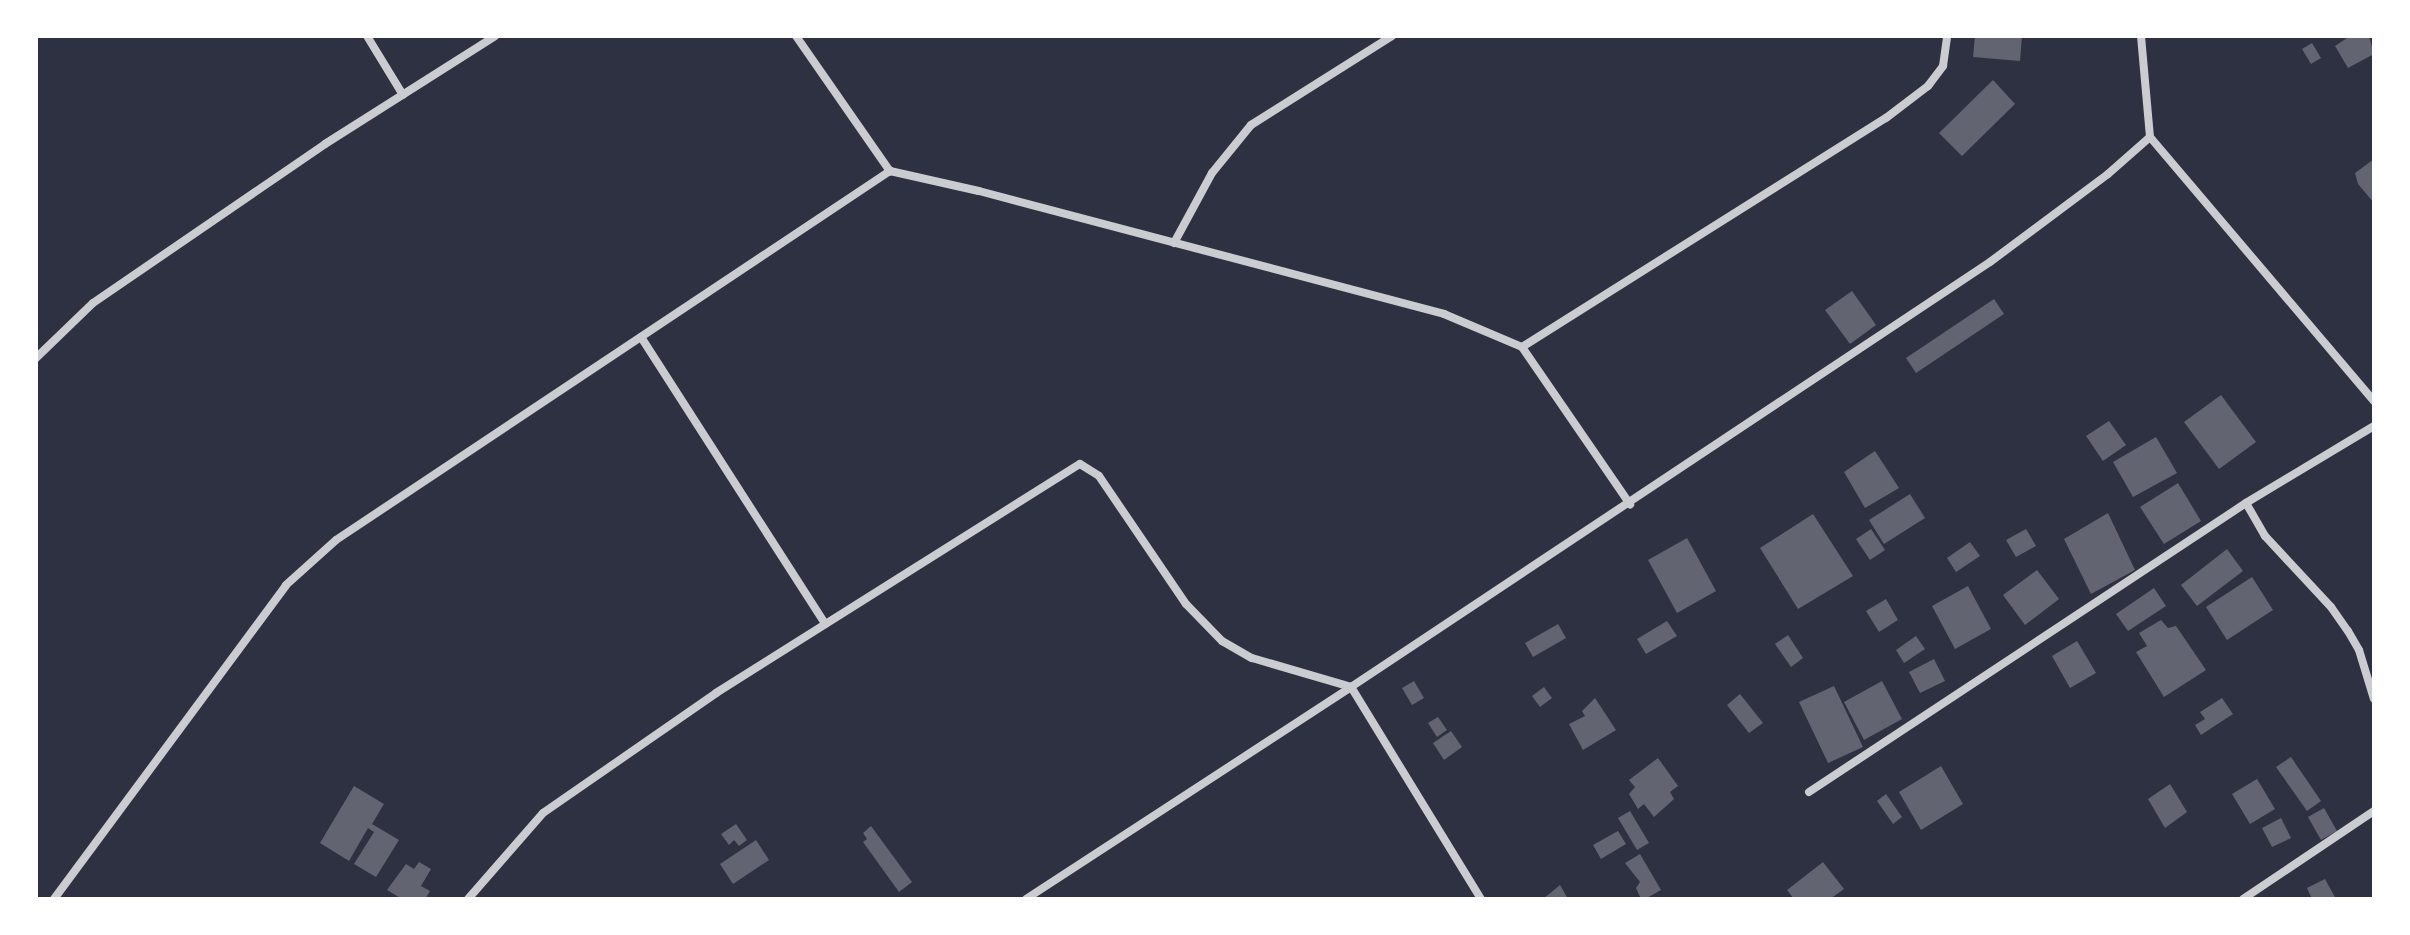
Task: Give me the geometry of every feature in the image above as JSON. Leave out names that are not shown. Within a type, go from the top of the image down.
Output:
[{"type":"street","points":[[367,36],[403,95]]},
{"type":"street","points":[[36,358],[93,303],[495,36]]},
{"type":"street","points":[[796,36],[890,171],[979,191],[1444,314],[1522,347],[1630,504]]},
{"type":"street","points":[[1174,243],[1212,173],[1251,125],[1392,36]]},
{"type":"street","points":[[1522,347],[1886,118],[1928,86],[1943,66],[1947,36]]},
{"type":"street","points":[[2141,36],[2150,137],[2374,401]]},
{"type":"street","points":[[1026,899],[1630,504],[2044,224],[2150,137]]},
{"type":"street","points":[[54,899],[286,585],[336,540],[890,171]]},
{"type":"street","points":[[641,337],[825,624]]},
{"type":"street","points":[[1809,792],[2246,503],[2374,426]]},
{"type":"street","points":[[468,899],[543,813],[716,693],[1080,464],[1099,476],[1186,604],[1222,641],[1252,658],[1351,687],[1481,899]]},
{"type":"street","points":[[2246,503],[2265,536],[2331,607],[2348,631],[2359,650],[2374,699]]},
{"type":"street","points":[[2243,899],[2374,811]]},
{"type":"building","points":[[1975,36],[2022,36],[2020,61],[1973,57]]},
{"type":"building","points":[[2350,36],[2369,36],[2374,54],[2348,68],[2335,46]]},
{"type":"building","points":[[2312,43],[2321,58],[2311,64],[2302,49]]},
{"type":"building","points":[[1993,80],[2015,104],[1962,156],[1939,133]]},
{"type":"building","points":[[2374,159],[2374,203],[2358,184],[2355,173]]},
{"type":"building","points":[[1852,291],[1876,325],[1850,344],[1825,310]]},
{"type":"building","points":[[1994,299],[2004,314],[1916,373],[1906,358]]},
{"type":"building","points":[[2221,395],[2256,442],[2219,469],[2184,422]]},
{"type":"building","points":[[2109,421],[2126,445],[2103,461],[2086,436]]},
{"type":"building","points":[[2156,437],[2177,473],[2133,497],[2113,462]]},
{"type":"building","points":[[1875,451],[1899,488],[1865,508],[1844,472]]},
{"type":"building","points":[[2178,483],[2201,521],[2164,544],[2140,507]]},
{"type":"building","points":[[1910,494],[1925,518],[1884,544],[1869,520]]},
{"type":"building","points":[[2108,513],[2135,570],[2091,594],[2064,539]]},
{"type":"building","points":[[1813,514],[1853,576],[1798,609],[1760,548]]},
{"type":"building","points":[[1871,529],[1885,550],[1870,560],[1856,539]]},
{"type":"building","points":[[2026,529],[2036,546],[2016,557],[2006,540]]},
{"type":"building","points":[[1687,538],[1716,591],[1677,613],[1648,560]]},
{"type":"building","points":[[1970,542],[1980,556],[1956,572],[1947,558]]},
{"type":"building","points":[[2227,549],[2243,571],[2197,606],[2181,585]]},
{"type":"building","points":[[2037,570],[2059,599],[2025,625],[2003,595]]},
{"type":"building","points":[[2252,577],[2273,610],[2227,640],[2206,607]]},
{"type":"building","points":[[1968,586],[1991,629],[1955,649],[1932,606]]},
{"type":"building","points":[[2154,588],[2166,606],[2128,631],[2116,614]]},
{"type":"building","points":[[1886,599],[1898,620],[1879,632],[1866,611]]},
{"type":"building","points":[[2161,620],[2168,628],[2176,626],[2206,670],[2164,697],[2136,652],[2147,646],[2139,633]]},
{"type":"building","points":[[1667,621],[1677,636],[1646,654],[1637,639]]},
{"type":"building","points":[[1558,624],[1566,638],[1533,657],[1525,643]]},
{"type":"building","points":[[1788,635],[1803,658],[1791,667],[1775,644]]},
{"type":"building","points":[[1916,636],[1925,649],[1904,663],[1896,650]]},
{"type":"building","points":[[2077,641],[2096,673],[2070,688],[2052,656]]},
{"type":"building","points":[[1934,659],[1945,681],[1920,693],[1909,672]]},
{"type":"building","points":[[1414,681],[1424,698],[1412,705],[1402,688]]},
{"type":"building","points":[[1882,681],[1902,719],[1864,740],[1844,702]]},
{"type":"building","points":[[1834,686],[1863,747],[1828,763],[1799,702]]},
{"type":"building","points":[[1544,687],[1552,698],[1540,707],[1532,696]]},
{"type":"building","points":[[1740,694],[1763,723],[1749,733],[1727,705]]},
{"type":"building","points":[[1595,698],[1616,730],[1583,750],[1569,724],[1585,716],[1582,711]]},
{"type":"building","points":[[2222,698],[2233,714],[2201,735],[2195,725],[2205,719],[2200,712]]},
{"type":"building","points":[[1438,717],[1447,730],[1437,737],[1428,723]]},
{"type":"building","points":[[1451,731],[1462,747],[1444,760],[1433,743]]},
{"type":"building","points":[[2291,757],[2321,801],[2307,811],[2276,767]]},
{"type":"building","points":[[1658,758],[1678,786],[1670,792],[1674,799],[1654,817],[1644,804],[1638,809],[1629,794],[1635,787],[1629,780]]},
{"type":"building","points":[[1941,766],[1963,804],[1921,830],[1899,792]]},
{"type":"building","points":[[2257,779],[2275,809],[2250,824],[2232,794]]},
{"type":"building","points":[[2170,784],[2187,812],[2165,828],[2148,799]]},
{"type":"building","points":[[354,786],[384,804],[372,824],[399,840],[376,877],[354,864],[374,832],[368,828],[349,861],[320,843]]},
{"type":"building","points":[[1886,794],[1902,817],[1893,824],[1877,801]]},
{"type":"building","points":[[2324,808],[2337,831],[2321,840],[2308,817]]},
{"type":"building","points":[[1630,811],[1649,843],[1637,850],[1618,818]]},
{"type":"building","points":[[2281,818],[2291,838],[2272,847],[2262,828]]},
{"type":"building","points":[[736,824],[747,840],[739,846],[734,840],[729,845],[721,834]]},
{"type":"building","points":[[871,826],[912,882],[899,892],[863,842],[867,839],[863,833]]},
{"type":"building","points":[[1618,831],[1626,844],[1601,859],[1593,845]]},
{"type":"building","points":[[756,840],[769,860],[733,884],[720,864]]},
{"type":"building","points":[[1640,854],[1661,890],[1645,899],[1641,899],[1636,888],[1640,882],[1625,863]]},
{"type":"building","points":[[419,862],[431,869],[421,886],[430,891],[425,899],[402,899],[387,890],[406,864],[414,869]]},
{"type":"building","points":[[1823,862],[1844,889],[1830,899],[1794,899],[1787,890]]},
{"type":"building","points":[[2325,879],[2336,899],[2312,899],[2307,888]]},
{"type":"building","points":[[1560,885],[1568,899],[1543,899]]}]
